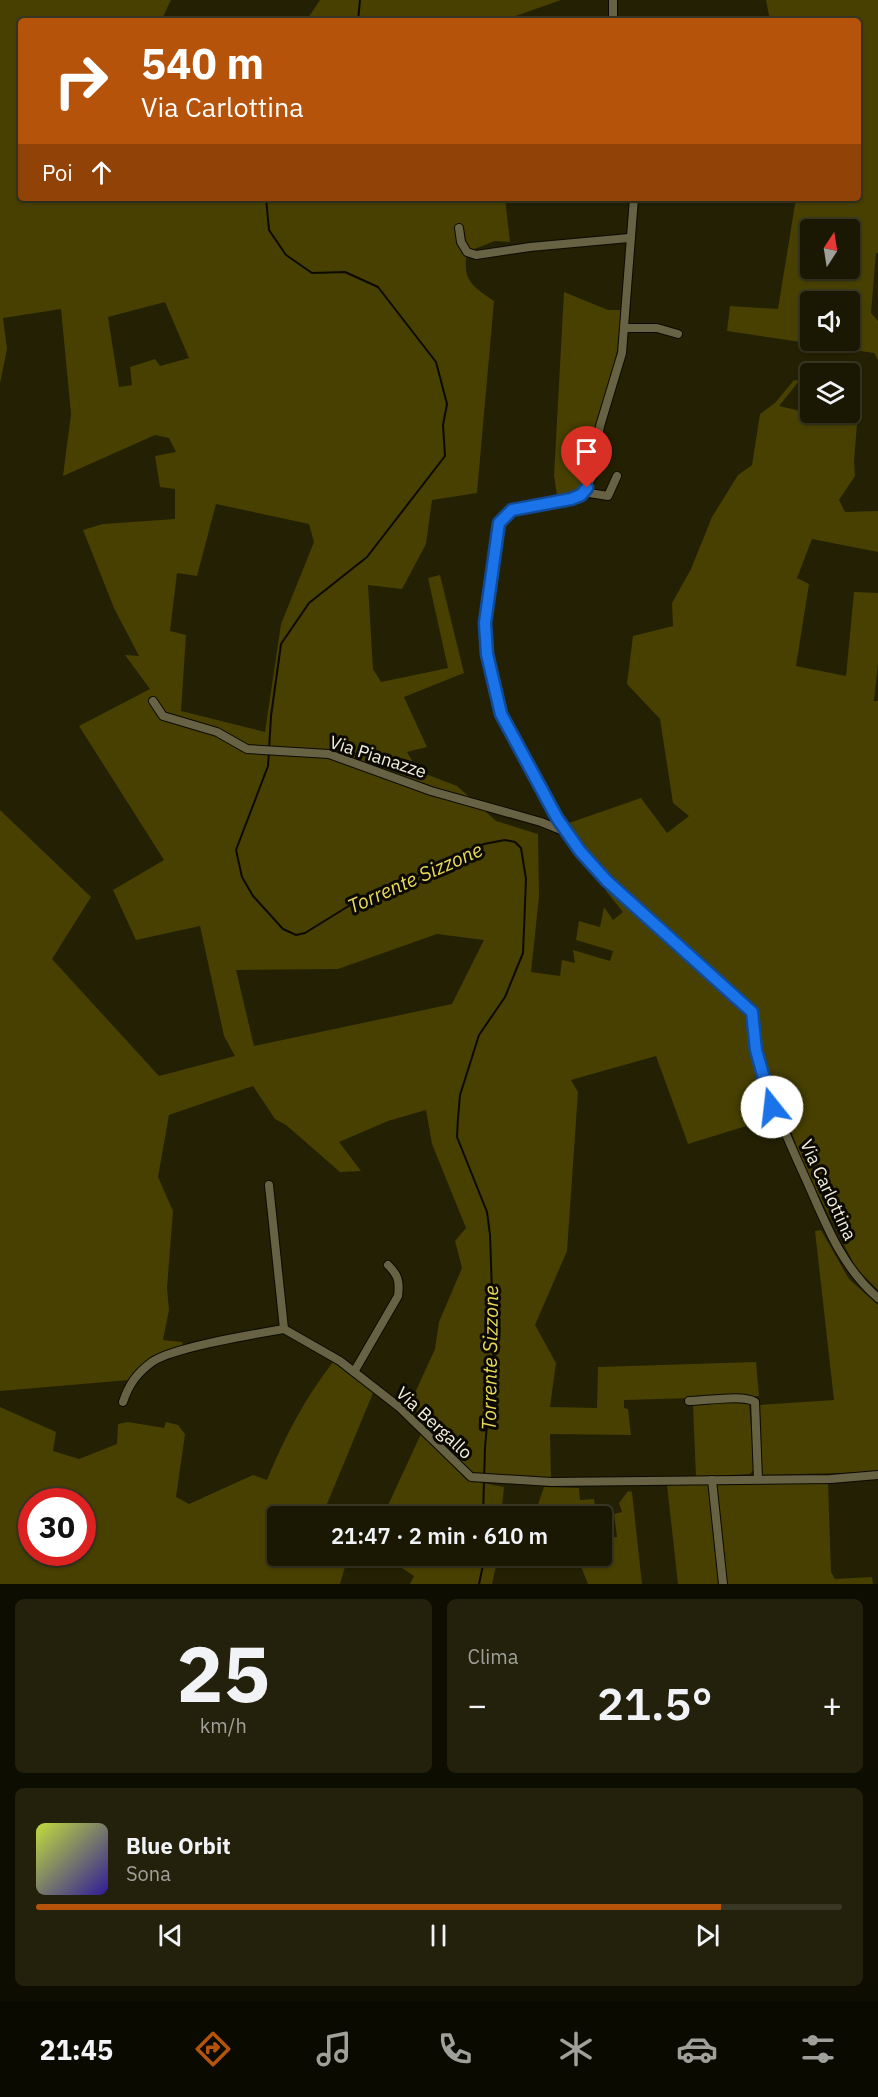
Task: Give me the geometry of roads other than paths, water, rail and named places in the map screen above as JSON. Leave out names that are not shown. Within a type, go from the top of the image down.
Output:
[{"type":"street","points":[[613,0],[613,18]]},
{"type":"street","points":[[583,492],[592,477],[600,426],[622,353],[634,201]]},
{"type":"street","points":[[459,228],[461,242],[467,252],[476,255],[530,247],[629,238]]},
{"type":"street","points":[[624,328],[657,328],[678,334]]},
{"type":"street","name":"Via Carlottina","points":[[617,476],[608,496],[583,492],[571,499],[512,510],[499,523],[485,623],[486,644],[501,714],[567,832],[607,881],[752,1012],[756,1050],[772,1107],[836,1246],[855,1276],[878,1298]]},
{"type":"street","name":"Via Pianazze","points":[[153,701],[163,716],[217,732],[247,749],[278,753],[329,754],[448,796],[541,822],[567,832]]},
{"type":"street","points":[[123,1402],[128,1385],[155,1360],[189,1349],[284,1329],[269,1185]]},
{"type":"street","points":[[354,1372],[398,1296],[400,1282],[397,1274],[388,1265]]},
{"type":"street","name":"Via Bergallo","points":[[284,1329],[354,1372],[399,1407],[468,1475],[476,1478],[497,1480],[712,1480],[831,1479],[878,1475]]},
{"type":"street","points":[[689,1401],[750,1399],[755,1402],[758,1479]]},
{"type":"street","points":[[712,1480],[723,1584]]},
{"type":"waterway","name":"Torrente Sizzone","points":[[358,18],[360,0]]},
{"type":"waterway","name":"Torrente Sizzone","points":[[266,201],[269,230],[286,255],[312,273],[345,272],[378,287],[436,362],[447,404],[443,425],[445,456],[367,557],[309,603],[281,644],[271,716],[268,766],[236,850],[242,877],[253,896],[283,929],[296,935],[305,933],[360,899],[408,881],[484,844],[505,840],[515,842],[521,848],[526,879],[523,953],[505,997],[479,1035],[460,1095],[458,1118],[457,1137],[487,1212],[490,1235],[494,1349],[485,1447],[483,1506]]},
{"type":"waterway","name":"Torrente Sizzone","points":[[479,1584],[483,1566]]}]
